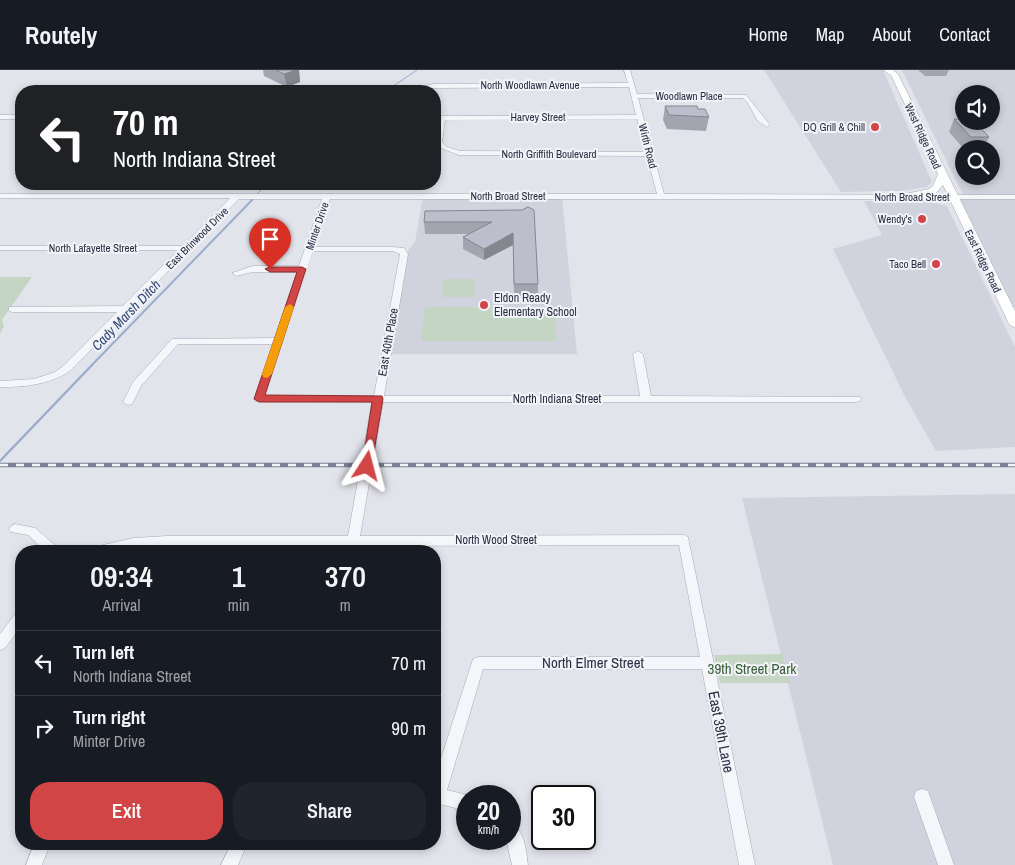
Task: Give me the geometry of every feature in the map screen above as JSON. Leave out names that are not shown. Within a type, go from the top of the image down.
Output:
[{"type":"main road","name":"West Ridge Road","points":[[894,71],[952,197]]},
{"type":"main road","points":[[904,197],[932,191],[937,187],[942,176]]},
{"type":"main road","name":"East Ridge Road","points":[[952,197],[1013,318]]},
{"type":"street","name":"Wirth Road","points":[[627,70],[661,196]]},
{"type":"street","name":"North Woodlawn Avenue","points":[[441,86],[631,85]]},
{"type":"street","name":"Woodlawn Place","points":[[634,96],[744,96],[748,98],[759,120],[766,125]]},
{"type":"street","points":[[0,117],[15,117]]},
{"type":"street","name":"Harvey Street","points":[[441,118],[640,117]]},
{"type":"street","name":"North Griffith Boulevard","points":[[441,144],[450,150],[471,154],[649,154]]},
{"type":"street","name":"North Broad Street","points":[[0,196],[1015,197]]},
{"type":"street","name":"East Brinwood Drive","points":[[0,384],[25,384],[46,380],[60,373],[237,196]]},
{"type":"street","name":"Minter Drive","points":[[259,399],[327,196]]},
{"type":"street","name":"North Lafayette Street","points":[[0,248],[186,248]]},
{"type":"street","name":"East 40th Place","points":[[309,249],[393,249],[403,252],[352,545]]},
{"type":"street","points":[[236,273],[253,270],[302,269]]},
{"type":"street","points":[[12,309],[126,309]]},
{"type":"street","points":[[128,402],[136,384],[175,341],[278,341]]},
{"type":"street","points":[[638,354],[646,399]]},
{"type":"street","name":"North Indiana Street","points":[[259,399],[856,399]]},
{"type":"street","points":[[15,529],[32,531],[47,545]]},
{"type":"street","name":"North Wood Street","points":[[407,545],[684,540]]},
{"type":"street","name":"East 39th Lane","points":[[684,540],[747,865]]},
{"type":"street","name":"North Wood Street","points":[[121,545],[166,541],[315,545]]},
{"type":"street","points":[[0,644],[15,625]]},
{"type":"street","name":"North Elmer Street","points":[[441,779],[478,664],[708,663]]},
{"type":"street","points":[[441,796],[456,801]]},
{"type":"street","points":[[922,797],[946,865]]},
{"type":"street","points":[[34,865],[40,850]]},
{"type":"street","points":[[229,865],[236,850]]},
{"type":"street","points":[[517,850],[520,865]]},
{"type":"shaded area","points":[[764,70],[883,70],[932,182],[927,187],[902,191],[841,192]]},
{"type":"shaded area","points":[[902,70],[1015,70],[1015,197],[964,197],[958,185],[1000,185],[1000,140],[955,140],[955,179]]},
{"type":"shaded area","name":"Eldon Ready Elementary School","points":[[423,196],[562,196],[577,354],[386,354],[404,256],[415,242]]},
{"type":"shaded area","points":[[954,198],[1015,198],[1015,307],[1009,307]]},
{"type":"shaded area","points":[[864,201],[931,202],[947,206],[1015,347],[1015,447],[936,451],[905,397],[833,249],[882,235]]},
{"type":"shaded area","points":[[1015,494],[1015,865],[833,865],[742,498]]},
{"type":"green space","points":[[0,277],[32,277],[2,320],[4,326],[0,334]]},
{"type":"green space","points":[[443,279],[475,279],[474,297],[442,297]]},
{"type":"green space","points":[[425,307],[554,307],[557,341],[421,341]]},
{"type":"green space","name":"39th Street Park","points":[[782,654],[790,683],[720,683],[714,655]]},
{"type":"building","points":[[276,70],[296,70],[284,74]]},
{"type":"building","points":[[665,106],[697,106],[698,109],[705,109],[709,117],[669,115]]},
{"type":"building","points":[[964,130],[982,130],[989,137],[971,137]]},
{"type":"building","points":[[528,207],[534,210],[538,284],[514,284],[513,233],[484,249],[463,237],[492,222],[424,222],[425,211],[522,210]]},
{"type":"waterway","name":"Cady Marsh Ditch","points":[[395,85],[417,70]]},
{"type":"waterway","name":"Cady Marsh Ditch","points":[[252,199],[261,190]]},
{"type":"waterway","name":"Cady Marsh Ditch","points":[[91,366],[254,198]]},
{"type":"waterway","name":"Cady Marsh Ditch","points":[[0,461],[92,365]]},
{"type":"railway","points":[[0,465],[1015,465]]},
{"type":"slow traffic","points":[[267,374],[290,307]]},
{"type":"place","name":"DQ Grill & Chill","points":[[875,127]]},
{"type":"place","name":"Wendy's","points":[[922,219]]},
{"type":"place","name":"Taco Bell","points":[[936,264]]},
{"type":"place","name":"Eldon Ready Elementary School","points":[[484,305]]},
{"type":"route","points":[[270,269],[302,269],[259,399],[378,399],[367,466]]}]
